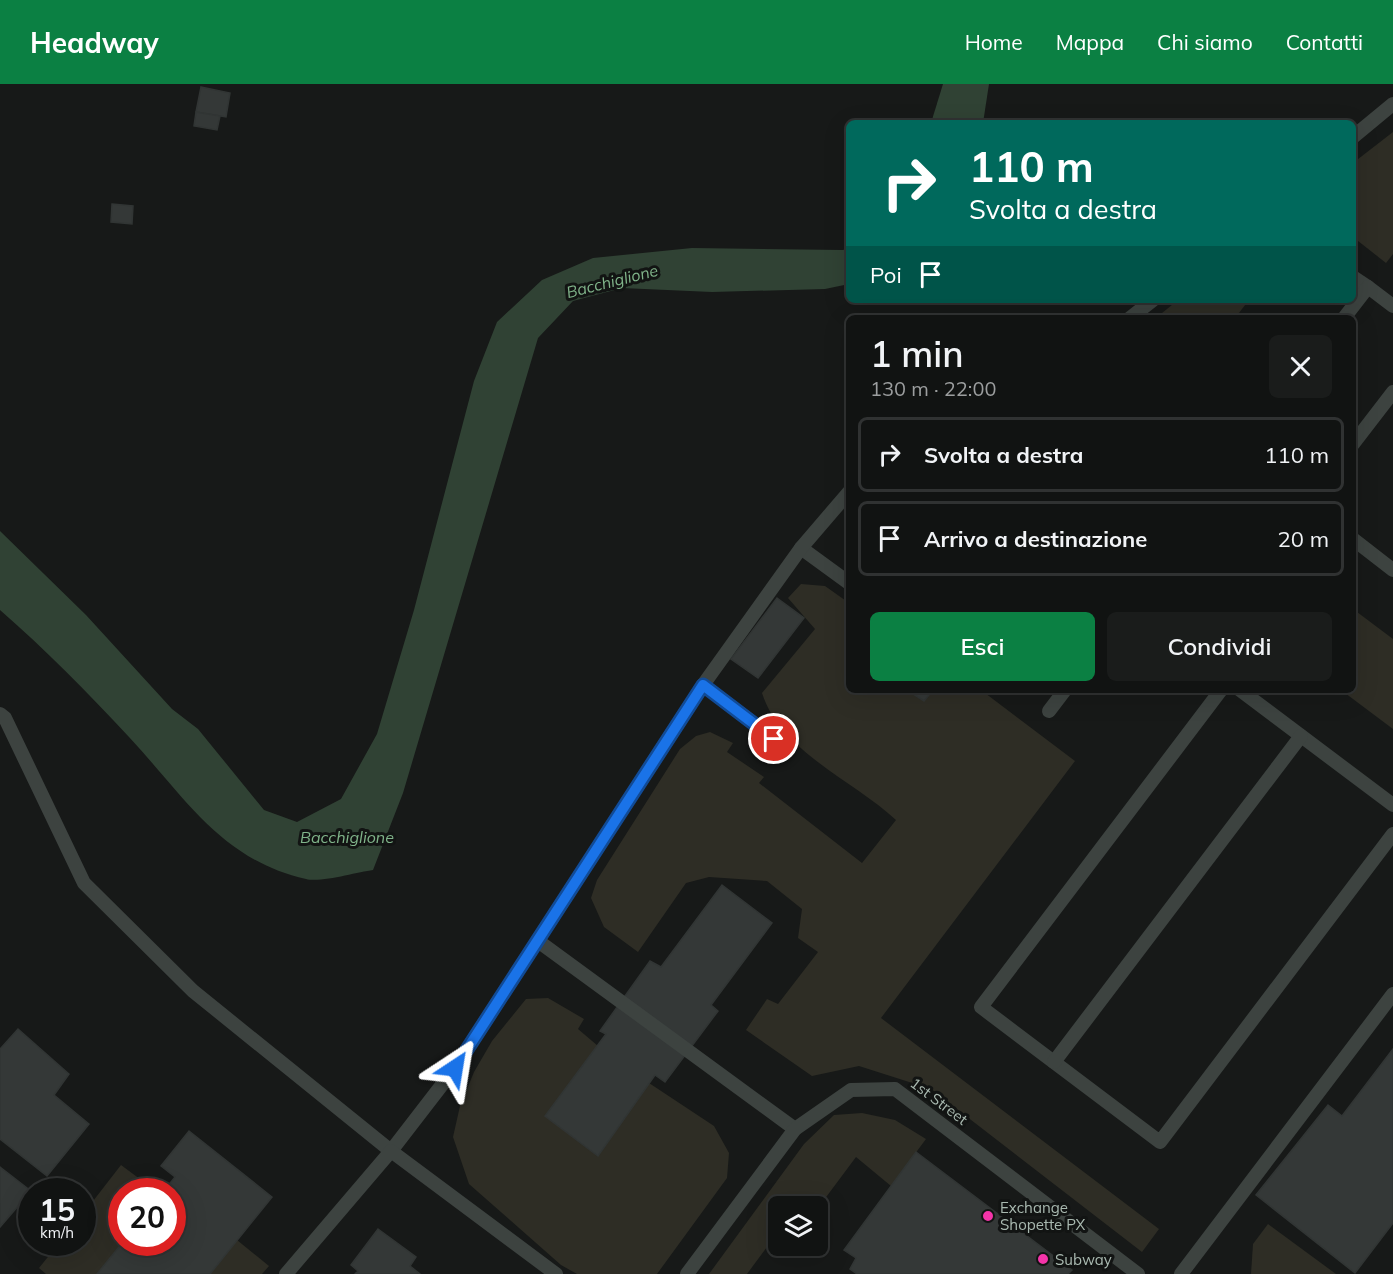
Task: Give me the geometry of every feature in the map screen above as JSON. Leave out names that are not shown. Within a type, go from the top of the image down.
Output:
[{"type":"lane","points":[[1356,135],[1393,104]]},
{"type":"lane","points":[[1356,279],[1393,306]]},
{"type":"lane","points":[[1356,302],[1368,287]]},
{"type":"lane","points":[[1135,315],[1149,303]]},
{"type":"lane","points":[[1346,315],[1356,303]]},
{"type":"lane","points":[[1356,440],[1393,392]]},
{"type":"lane","points":[[286,1274],[391,1151],[455,1068],[703,685],[801,548],[846,496]]},
{"type":"lane","points":[[1356,542],[1393,570]]},
{"type":"lane","points":[[801,548],[846,581]]},
{"type":"lane","points":[[703,685],[786,748]]},
{"type":"lane","points":[[1048,711],[1063,693]]},
{"type":"lane","points":[[1219,693],[981,1007],[1160,1142],[1393,834]]},
{"type":"lane","points":[[1244,693],[1393,806]]},
{"type":"lane","points":[[0,714],[5,718],[34,775],[84,883],[193,991],[391,1151],[556,1274]]},
{"type":"lane","points":[[1054,1062],[1301,736]]},
{"type":"lane","points":[[538,941],[795,1129]]},
{"type":"lane","points":[[1181,1274],[1393,994]]},
{"type":"lane","name":"1st Street","points":[[687,1274],[795,1129],[851,1090],[896,1089],[1138,1274]]},
{"type":"shaded area","points":[[1393,132],[1393,254],[1386,263],[1356,239],[1356,161]]},
{"type":"shaded area","points":[[1174,303],[1247,303],[1237,315],[1160,315]]},
{"type":"shaded area","points":[[801,584],[825,586],[846,601],[846,693],[912,693],[924,701],[931,693],[985,693],[1075,761],[881,1018],[1159,1229],[1142,1252],[931,1089],[859,1066],[812,1076],[746,1030],[767,999],[778,1004],[818,952],[798,938],[802,909],[767,881],[709,877],[686,883],[638,952],[604,927],[591,898],[597,880],[680,749],[696,736],[710,732],[733,743],[727,752],[764,777],[759,783],[862,863],[896,820],[879,805],[801,749],[771,714],[762,693],[815,629],[788,598]]},
{"type":"shaded area","points":[[1356,611],[1393,639],[1393,729],[1345,693],[1356,693]]},
{"type":"shaded area","points":[[548,998],[584,1019],[578,1029],[598,1046],[546,1116],[598,1156],[649,1083],[714,1126],[729,1153],[727,1178],[657,1274],[577,1274],[561,1265],[469,1184],[453,1137],[460,1106],[474,1072],[492,1041],[526,999]]},
{"type":"shaded area","points":[[862,1113],[895,1120],[926,1139],[891,1186],[856,1157],[827,1196],[768,1196],[768,1246],[747,1274],[709,1274],[804,1144],[834,1115]]},
{"type":"shaded area","points":[[121,1165],[138,1178],[111,1178]]},
{"type":"shaded area","points":[[108,1182],[108,1256],[112,1256],[97,1274],[46,1274],[39,1268],[49,1256],[96,1256],[96,1197]]},
{"type":"shaded area","points":[[1268,1224],[1336,1274],[1251,1274],[1253,1244]]},
{"type":"shaded area","points":[[237,1240],[269,1266],[262,1274],[210,1274]]},
{"type":"water","points":[[943,84],[989,84],[983,120],[932,120]]},
{"type":"water","name":"Bacchiglione","points":[[692,248],[846,249],[846,285],[825,289],[712,292],[622,288],[573,301],[538,338],[403,793],[373,870],[313,880],[276,870],[250,857],[227,842],[207,823],[82,688],[0,610],[0,531],[86,615],[172,709],[198,729],[264,810],[297,822],[341,799],[377,734],[414,610],[474,381],[497,322],[542,280],[593,258]]},
{"type":"building","points":[[201,87],[230,93],[226,117],[196,112]]},
{"type":"building","points":[[196,112],[220,116],[217,130],[194,126]]},
{"type":"building","points":[[112,204],[133,206],[132,224],[111,222]]},
{"type":"building","points":[[777,598],[804,618],[758,678],[731,659]]},
{"type":"building","points":[[912,693],[931,693],[924,701]]},
{"type":"building","points":[[722,885],[772,923],[711,1005],[718,1011],[665,1082],[655,1075],[598,1156],[545,1116],[606,1034],[600,1031],[650,961],[661,967]]},
{"type":"building","points":[[18,1029],[69,1074],[54,1095],[89,1124],[47,1176],[0,1139],[0,1049]]},
{"type":"building","points":[[1393,1049],[1393,1223],[1355,1273],[1256,1195],[1328,1105],[1342,1116]]},
{"type":"building","points":[[189,1131],[272,1197],[210,1274],[97,1274],[112,1256],[186,1256],[186,1178],[174,1178],[161,1166]]},
{"type":"building","points":[[916,1152],[1072,1270],[1068,1274],[857,1274],[850,1269],[856,1258],[844,1250]]},
{"type":"building","points":[[0,1167],[18,1181],[18,1206],[0,1227]]},
{"type":"building","points":[[378,1229],[416,1257],[410,1266],[420,1274],[355,1274],[358,1271],[351,1265]]},
{"type":"place","name":"Exchange Shopette PX","points":[[988,1216]]},
{"type":"place","name":"Subway","points":[[1043,1259]]},
{"type":"route","points":[[455,1068],[703,685],[774,739]]}]
